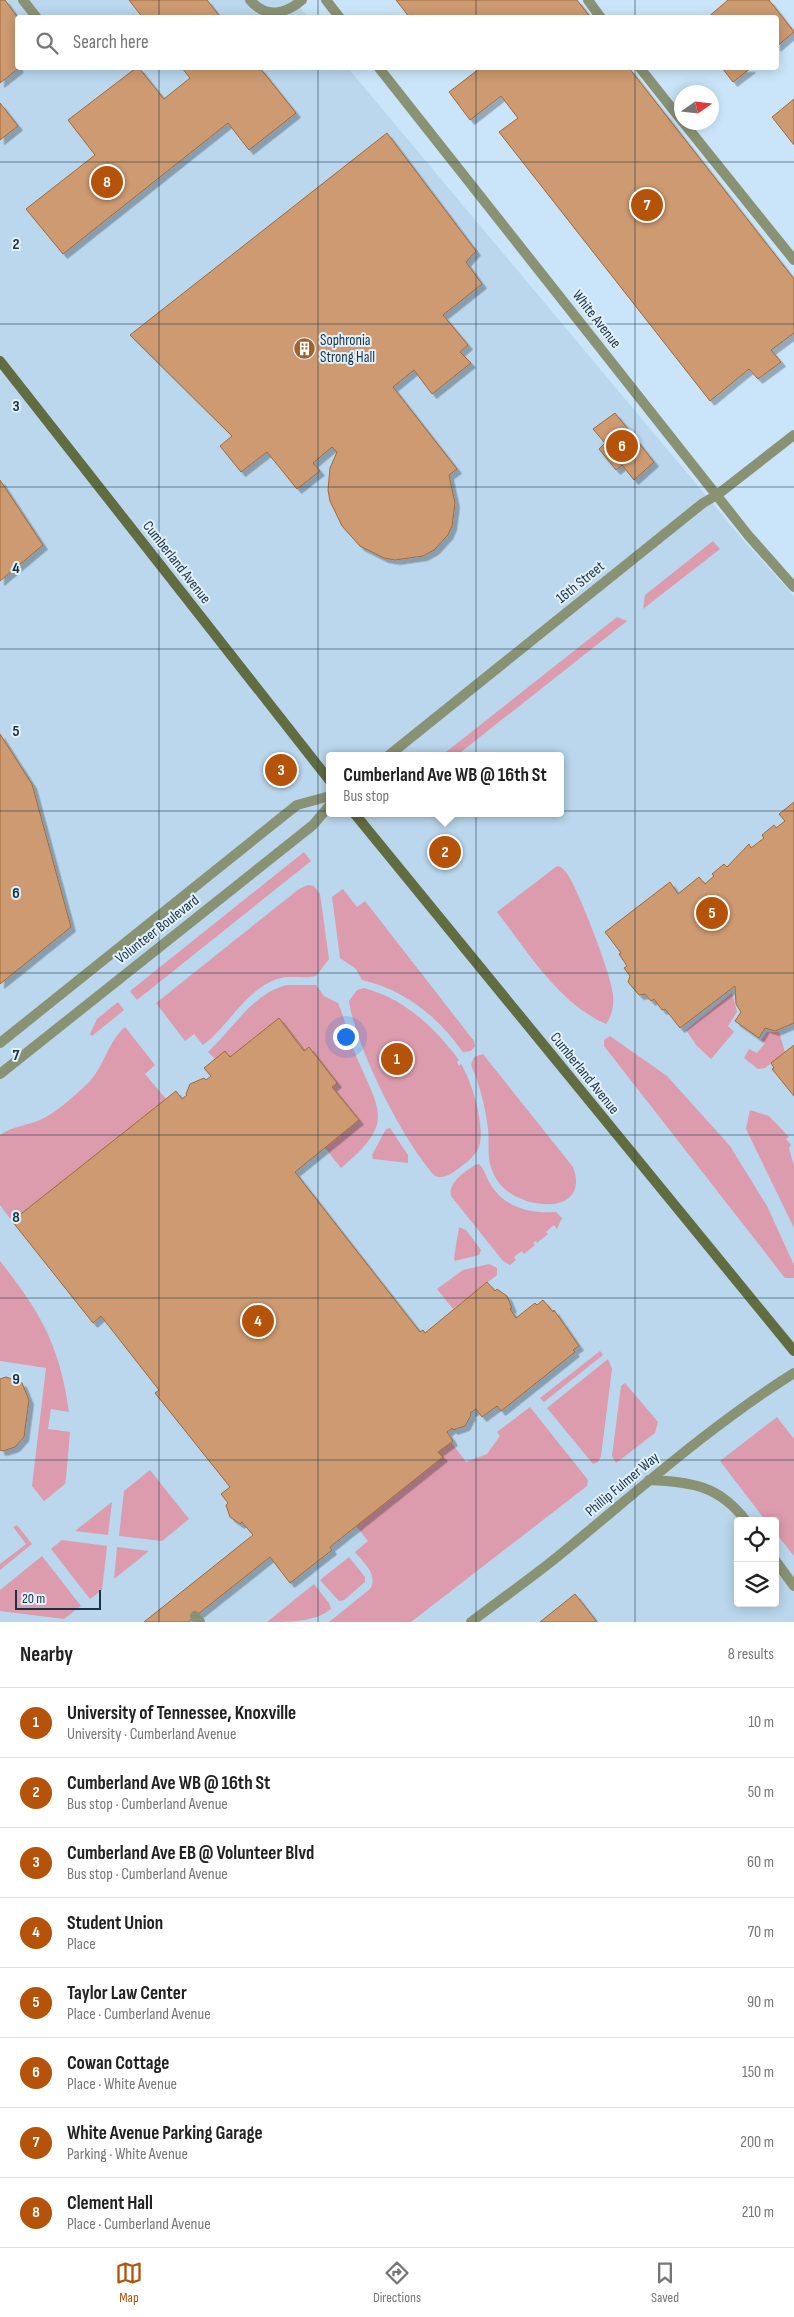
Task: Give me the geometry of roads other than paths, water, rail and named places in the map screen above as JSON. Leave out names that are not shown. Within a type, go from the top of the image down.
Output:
[{"type":"main road","name":"Cumberland Avenue","points":[[0,361],[326,776]]},
{"type":"main road","name":"Cumberland Avenue","points":[[357,817],[794,1351]]},
{"type":"street","points":[[23,0],[35,15]]},
{"type":"street","points":[[250,0],[254,5],[270,12],[286,12],[302,0]]},
{"type":"street","points":[[326,0],[338,15]]},
{"type":"street","points":[[588,0],[599,15]]},
{"type":"street","name":"White Avenue","points":[[381,70],[717,495],[794,587]]},
{"type":"street","points":[[642,70],[674,112]]},
{"type":"street","points":[[688,130],[794,260]]},
{"type":"street","name":"16th Street","points":[[393,752],[695,508],[717,495],[794,435]]},
{"type":"street","name":"Volunteer Boulevard","points":[[0,1043],[297,806],[326,797]]},
{"type":"street","name":"Volunteer Boulevard","points":[[0,1074],[313,825],[326,810]]},
{"type":"street","name":"Phillip Fulmer Way","points":[[471,1622],[560,1554],[648,1480],[750,1401],[794,1373]]},
{"type":"street","points":[[648,1480],[686,1482],[716,1493],[733,1504],[743,1517]]},
{"type":"street","points":[[776,1562],[794,1586]]},
{"type":"place","name":"Clement Hall","points":[[107,182]]},
{"type":"place","name":"White Avenue Parking Garage","points":[[647,205]]},
{"type":"place","name":"Sophronia Strong Hall","points":[[304,349]]},
{"type":"place","name":"Cowan Cottage","points":[[622,446]]},
{"type":"place","name":"Cumberland Ave EB @ Volunteer Blvd","points":[[281,770]]},
{"type":"place","name":"Cumberland Ave WB @ 16th St","points":[[445,852]]},
{"type":"place","name":"Taylor Law Center","points":[[712,913]]},
{"type":"place","name":"University of Tennessee, Knoxville","points":[[397,1059]]},
{"type":"place","name":"Student Union","points":[[258,1321]]}]
